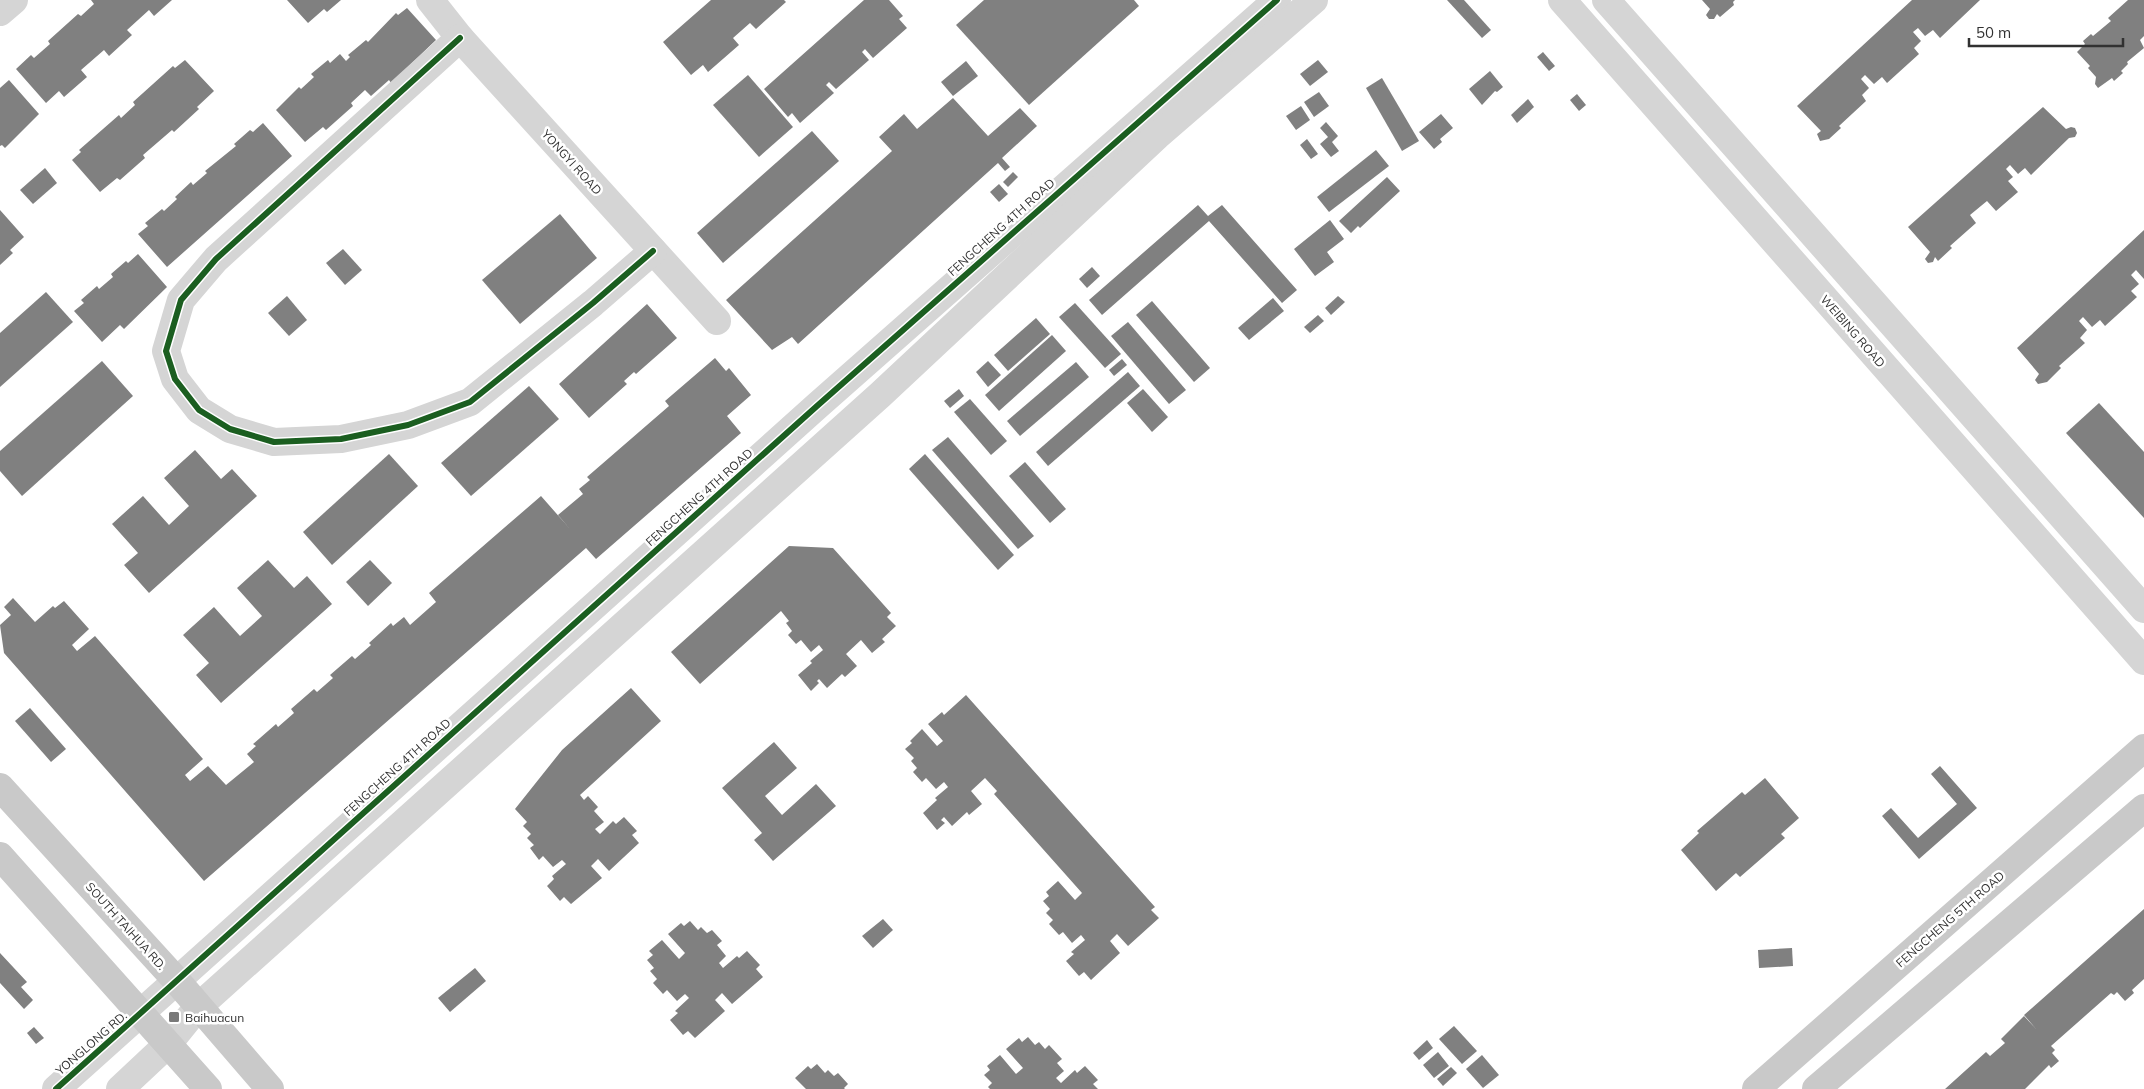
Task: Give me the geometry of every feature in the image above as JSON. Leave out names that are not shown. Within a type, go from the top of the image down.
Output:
[{"type":"main road","name":"FENGCHENG 5TH ROAD","points":[[1756,1089],[2144,748]]},
{"type":"main road","name":"SOUTH TAIHUA RD.","points":[[0,788],[176,980],[198,1008],[270,1089]]},
{"type":"main road","points":[[1816,1089],[2144,808]]},
{"type":"main road","points":[[0,856],[208,1089]]},
{"type":"street","points":[[0,12],[14,0]]},
{"type":"street","name":"YONGYI ROAD","points":[[430,0],[460,38],[717,321]]},
{"type":"street","name":"FENGCHENG 4TH ROAD","points":[[140,1014],[862,366],[1277,0]]},
{"type":"street","points":[[120,1089],[168,1044],[198,1008],[880,396],[1157,136],[1314,0]]},
{"type":"street","name":"WEIBING ROAD","points":[[1562,0],[2144,661]]},
{"type":"street","points":[[1606,0],[2144,609]]},
{"type":"street","points":[[460,38],[216,260],[180,300],[166,351],[175,379],[199,410],[230,429],[274,442],[340,439],[408,425],[470,402],[653,251]]},
{"type":"street","name":"YONGLONG RD.","points":[[56,1089],[140,1014]]},
{"type":"building","points":[[91,0],[172,0],[154,16],[149,10],[127,30],[132,35],[109,56],[104,50],[81,70],[87,77],[64,97],[59,91],[46,103],[16,69],[31,55],[34,58],[50,44],[48,41],[78,14],[81,16],[94,4]]},
{"type":"building","points":[[287,0],[341,0],[327,12],[324,9],[308,23]]},
{"type":"building","points":[[711,0],[784,0],[786,2],[756,29],[750,23],[733,38],[739,45],[708,72],[703,65],[691,75],[663,42]]},
{"type":"building","points":[[864,0],[889,0],[903,16],[899,19],[907,28],[873,58],[865,49],[862,52],[869,60],[836,89],[829,82],[826,85],[834,93],[800,123],[792,113],[788,117],[764,89]]},
{"type":"building","points":[[984,0],[1134,0],[1139,6],[1029,105],[956,25]]},
{"type":"building","points":[[1447,0],[1464,0],[1491,30],[1482,38]]},
{"type":"building","points":[[1702,0],[1735,0],[1733,2],[1734,5],[1720,17],[1717,14],[1714,19],[1709,19],[1706,15],[1710,9]]},
{"type":"building","points":[[1912,0],[1980,0],[1940,38],[1933,30],[1925,36],[1918,28],[1913,32],[1921,41],[1914,48],[1919,54],[1887,83],[1882,77],[1874,84],[1865,75],[1861,79],[1869,88],[1862,95],[1866,101],[1839,126],[1841,128],[1829,139],[1820,141],[1817,134],[1821,131],[1797,106]]},
{"type":"building","points":[[2128,0],[2144,0],[2144,36],[2140,40],[2144,48],[2127,62],[2128,64],[2121,71],[2123,73],[2114,81],[2112,78],[2098,88],[2095,84],[2096,77],[2088,68],[2090,66],[2077,52],[2085,44],[2083,41],[2091,34],[2093,36],[2111,21],[2108,18]]},
{"type":"building","points":[[407,8],[436,40],[391,83],[389,80],[371,96],[365,90],[351,103],[353,106],[326,130],[323,127],[305,142],[276,110],[299,87],[301,89],[314,77],[311,74],[328,60],[330,63],[340,54],[346,61],[350,57],[348,55],[366,40],[368,42],[396,13],[398,15]]},
{"type":"building","points":[[1543,52],[1555,66],[1549,71],[1537,57]]},
{"type":"building","points":[[185,60],[214,91],[197,107],[199,109],[174,132],[172,130],[143,155],[145,158],[120,180],[117,178],[100,192],[72,160],[81,152],[79,150],[119,115],[121,118],[135,105],[133,102],[173,66],[175,68]]},
{"type":"building","points":[[1318,60],[1328,72],[1310,86],[1300,74]]},
{"type":"building","points":[[966,61],[978,76],[953,96],[941,82]]},
{"type":"building","points":[[1490,71],[1503,87],[1497,92],[1495,91],[1482,105],[1469,89]]},
{"type":"building","points":[[748,75],[793,127],[759,157],[713,105]]},
{"type":"building","points":[[1382,78],[1419,141],[1402,151],[1366,88]]},
{"type":"building","points":[[9,80],[39,114],[5,148],[2,145],[0,146],[0,88]]},
{"type":"building","points":[[1319,92],[1329,106],[1314,117],[1304,102]]},
{"type":"building","points":[[1577,94],[1586,105],[1579,111],[1570,100]]},
{"type":"building","points":[[953,98],[988,136],[1020,108],[1037,126],[1002,158],[1010,167],[1005,171],[998,163],[798,344],[792,337],[772,350],[726,300],[892,151],[879,137],[904,114],[917,129]]},
{"type":"building","points":[[1528,99],[1534,107],[1517,123],[1511,115]]},
{"type":"building","points":[[1301,106],[1310,120],[1296,130],[1286,116]]},
{"type":"building","points":[[2043,107],[2066,129],[2075,128],[2077,133],[2075,137],[2069,138],[2031,175],[2025,168],[2018,174],[2010,165],[2006,169],[2013,177],[2008,181],[2018,192],[1996,211],[1987,201],[1970,215],[1976,223],[1950,246],[1952,248],[1938,261],[1935,257],[1933,262],[1928,263],[1925,259],[1930,252],[1908,227]]},
{"type":"building","points":[[1441,114],[1453,128],[1440,139],[1442,142],[1434,149],[1419,132]]},
{"type":"building","points":[[1326,122],[1338,136],[1332,142],[1339,151],[1331,157],[1320,144],[1328,137],[1320,128]]},
{"type":"building","points":[[263,123],[292,156],[167,267],[138,234],[148,226],[145,223],[162,209],[164,211],[191,182],[193,185],[207,173],[205,171],[236,146],[234,144],[250,130],[253,132]]},
{"type":"building","points":[[812,131],[839,161],[723,263],[697,233]]},
{"type":"building","points":[[1307,139],[1318,154],[1311,159],[1300,145]]},
{"type":"building","points":[[1376,150],[1389,166],[1329,212],[1317,197]]},
{"type":"building","points":[[45,168],[57,183],[33,204],[20,190]]},
{"type":"building","points":[[1013,172],[1018,177],[1008,187],[1003,182]]},
{"type":"building","points":[[1387,177],[1400,191],[1360,228],[1358,226],[1351,233],[1339,221]]},
{"type":"building","points":[[999,184],[1008,194],[999,202],[990,192]]},
{"type":"building","points":[[1198,205],[1208,216],[1222,205],[1297,290],[1282,303],[1209,221],[1102,315],[1089,300]]},
{"type":"building","points":[[0,210],[24,237],[10,250],[13,253],[0,265]]},
{"type":"building","points":[[560,214],[597,258],[520,324],[482,280]]},
{"type":"building","points":[[1330,220],[1344,239],[1327,252],[1334,262],[1315,276],[1294,249]]},
{"type":"building","points":[[2144,230],[2144,279],[2136,270],[2131,275],[2139,284],[2131,291],[2137,297],[2105,326],[2100,320],[2092,327],[2083,317],[2079,321],[2087,330],[2080,338],[2085,343],[2059,366],[2061,368],[2047,382],[2038,384],[2035,380],[2039,374],[2017,348]]},
{"type":"building","points":[[343,249],[362,270],[345,285],[326,263]]},
{"type":"building","points":[[138,254],[167,287],[124,329],[120,325],[102,342],[74,311],[84,303],[81,300],[97,286],[99,289],[113,277],[111,274],[126,261],[128,263]]},
{"type":"building","points":[[1092,267],[1100,276],[1087,288],[1079,279]]},
{"type":"building","points":[[46,292],[73,322],[0,387],[0,333]]},
{"type":"building","points":[[287,296],[307,320],[289,336],[268,313]]},
{"type":"building","points":[[1338,296],[1345,302],[1331,315],[1325,308]]},
{"type":"building","points":[[1273,298],[1284,311],[1249,340],[1238,328]]},
{"type":"building","points":[[1152,301],[1210,368],[1194,382],[1136,315]]},
{"type":"building","points":[[1075,303],[1121,354],[1105,368],[1059,317]]},
{"type":"building","points":[[647,304],[677,338],[636,374],[634,372],[624,381],[627,384],[589,418],[559,384]]},
{"type":"building","points":[[1318,315],[1324,321],[1310,333],[1304,327]]},
{"type":"building","points":[[1036,318],[1050,334],[1008,371],[994,355]]},
{"type":"building","points":[[1128,322],[1186,390],[1169,404],[1111,336]]},
{"type":"building","points":[[1052,335],[1066,351],[999,411],[985,395]]},
{"type":"building","points":[[715,358],[726,371],[729,368],[751,395],[727,416],[741,433],[596,559],[586,548],[204,881],[4,653],[0,625],[11,615],[4,607],[13,598],[35,622],[53,606],[55,608],[64,601],[89,629],[72,645],[77,651],[95,636],[203,759],[185,775],[190,781],[208,766],[226,785],[254,762],[247,754],[256,746],[253,744],[276,724],[278,727],[294,713],[291,709],[314,689],[317,692],[333,678],[330,675],[352,656],[355,659],[391,623],[393,626],[404,617],[410,625],[436,602],[429,593],[541,496],[570,529],[558,515],[583,494],[579,489],[590,480],[587,477],[669,406],[665,401]]},
{"type":"building","points":[[1122,359],[1127,365],[1114,376],[1109,370]]},
{"type":"building","points":[[102,361],[133,396],[22,496],[0,471],[0,451]]},
{"type":"building","points":[[988,361],[1001,375],[988,387],[976,372]]},
{"type":"building","points":[[1076,362],[1089,377],[1020,436],[1007,421]]},
{"type":"building","points":[[1128,372],[1140,386],[1048,466],[1036,452]]},
{"type":"building","points":[[529,386],[559,419],[471,496],[441,463]]},
{"type":"building","points":[[959,389],[964,396],[950,408],[944,401]]},
{"type":"building","points":[[1143,389],[1168,417],[1152,432],[1127,403]]},
{"type":"building","points":[[970,399],[1007,441],[991,455],[954,412]]},
{"type":"building","points":[[2099,403],[2144,452],[2144,518],[2066,433]]},
{"type":"building","points":[[948,437],[1034,536],[1018,549],[932,450]]},
{"type":"building","points":[[195,450],[221,479],[232,469],[257,496],[149,593],[124,565],[138,553],[112,524],[143,496],[169,525],[189,506],[164,478]]},
{"type":"building","points":[[389,454],[418,486],[332,565],[303,532]]},
{"type":"building","points":[[925,454],[1014,555],[998,570],[909,469]]},
{"type":"building","points":[[1025,462],[1066,509],[1050,523],[1009,476]]},
{"type":"building","points":[[789,546],[833,548],[891,613],[887,617],[896,626],[882,639],[885,642],[872,653],[861,640],[846,654],[857,666],[845,677],[842,674],[827,688],[819,679],[817,681],[819,683],[811,691],[798,675],[823,650],[819,645],[811,652],[801,640],[796,644],[788,635],[792,631],[786,623],[789,621],[781,611],[700,684],[671,652]]},
{"type":"building","points":[[268,560],[294,588],[307,576],[332,604],[221,703],[196,675],[209,663],[183,635],[214,607],[240,636],[262,616],[237,588]]},
{"type":"building","points":[[370,560],[392,583],[368,606],[346,582]]},
{"type":"building","points":[[631,688],[661,721],[580,795],[584,800],[588,796],[598,807],[594,811],[604,822],[595,829],[600,834],[613,821],[616,824],[624,817],[637,831],[632,835],[639,843],[609,871],[598,859],[591,866],[602,878],[571,904],[564,897],[560,901],[547,886],[554,879],[552,876],[566,864],[562,860],[553,867],[543,856],[539,860],[530,848],[534,845],[527,838],[531,834],[523,826],[527,822],[515,809],[562,750]]},
{"type":"building","points":[[966,695],[1155,907],[1151,910],[1159,918],[1128,946],[1117,934],[1110,941],[1120,953],[1091,980],[1084,972],[1079,976],[1066,961],[1074,954],[1071,952],[1085,940],[1081,935],[1072,943],[1063,932],[1059,935],[1049,924],[1053,920],[1046,913],[1050,909],[1043,901],[1049,896],[1046,892],[1058,881],[1075,900],[1082,893],[994,794],[997,791],[985,778],[971,791],[982,804],[969,815],[967,812],[952,826],[944,817],[941,820],[945,823],[937,830],[923,813],[937,800],[935,798],[948,787],[944,782],[936,789],[926,778],[922,782],[913,772],[917,768],[911,761],[914,758],[905,749],[922,729],[937,746],[943,741],[928,724],[942,712],[944,715]]},
{"type":"building","points":[[30,708],[66,749],[51,762],[15,721]]},
{"type":"building","points":[[774,742],[797,768],[765,796],[782,815],[816,784],[836,806],[773,861],[754,840],[762,833],[722,788]]},
{"type":"building","points":[[1940,766],[1977,808],[1919,859],[1882,816],[1891,808],[1918,838],[1957,804],[1931,774]]},
{"type":"building","points":[[1765,778],[1799,818],[1781,834],[1785,838],[1740,877],[1736,873],[1716,891],[1681,850],[1699,833],[1697,831],[1742,792],[1745,795]]},
{"type":"building","points":[[2144,909],[2144,979],[2132,990],[2134,993],[2125,1001],[2117,992],[2114,995],[2111,993],[2051,1046],[2055,1050],[2052,1053],[2059,1061],[2051,1068],[2049,1065],[2025,1089],[1945,1089],[1986,1052],[1990,1056],[2005,1043],[2001,1039],[2024,1016],[2037,1030],[2024,1015]]},
{"type":"building","points":[[883,919],[893,930],[873,948],[862,936]]},
{"type":"building","points":[[690,921],[698,930],[701,927],[707,933],[712,930],[722,941],[717,945],[726,956],[719,963],[723,968],[737,956],[739,958],[747,951],[760,965],[756,969],[763,977],[732,1004],[722,993],[715,1000],[725,1011],[695,1038],[688,1031],[683,1035],[670,1020],[678,1013],[675,1011],[689,998],[685,994],[677,1001],[667,990],[663,994],[653,983],[657,979],[650,971],[654,968],[647,960],[653,955],[649,951],[662,940],[679,959],[685,953],[668,934],[681,923],[684,926]]},
{"type":"building","points":[[1792,948],[1793,966],[1759,968],[1758,950]]},
{"type":"building","points":[[0,953],[27,982],[21,987],[33,1000],[24,1009],[0,983]]},
{"type":"building","points":[[475,968],[486,981],[450,1012],[438,998]]},
{"type":"building","points":[[1454,1026],[1477,1051],[1462,1064],[1439,1039]]},
{"type":"building","points":[[34,1027],[44,1038],[36,1044],[27,1033]]},
{"type":"building","points":[[1028,1037],[1035,1045],[1039,1042],[1045,1049],[1049,1045],[1062,1059],[1057,1063],[1064,1071],[1056,1078],[1061,1083],[1075,1070],[1077,1073],[1085,1066],[1098,1080],[1093,1084],[1098,1089],[990,1089],[988,1087],[992,1083],[984,1075],[990,1070],[987,1066],[1000,1055],[1016,1074],[1023,1068],[1006,1049],[1019,1038],[1022,1042]]},
{"type":"building","points":[[1427,1040],[1433,1048],[1419,1060],[1413,1053]]},
{"type":"building","points":[[1438,1052],[1449,1066],[1434,1078],[1423,1065]]},
{"type":"building","points":[[1482,1055],[1499,1075],[1483,1088],[1466,1069]]},
{"type":"building","points":[[817,1064],[825,1073],[828,1070],[834,1076],[838,1073],[848,1084],[845,1089],[806,1089],[795,1078],[808,1066],[811,1069]]},
{"type":"building","points":[[1451,1067],[1457,1073],[1443,1086],[1437,1079]]},
{"type":"cycle path","points":[[56,1089],[817,406],[1277,0]]},
{"type":"cycle path","points":[[460,38],[216,259],[181,300],[166,351],[175,379],[199,410],[230,429],[274,442],[341,439],[408,425],[470,402],[593,303],[653,251]]},
{"type":"place","name":"Baihuacun","points":[[174,1017]]}]
